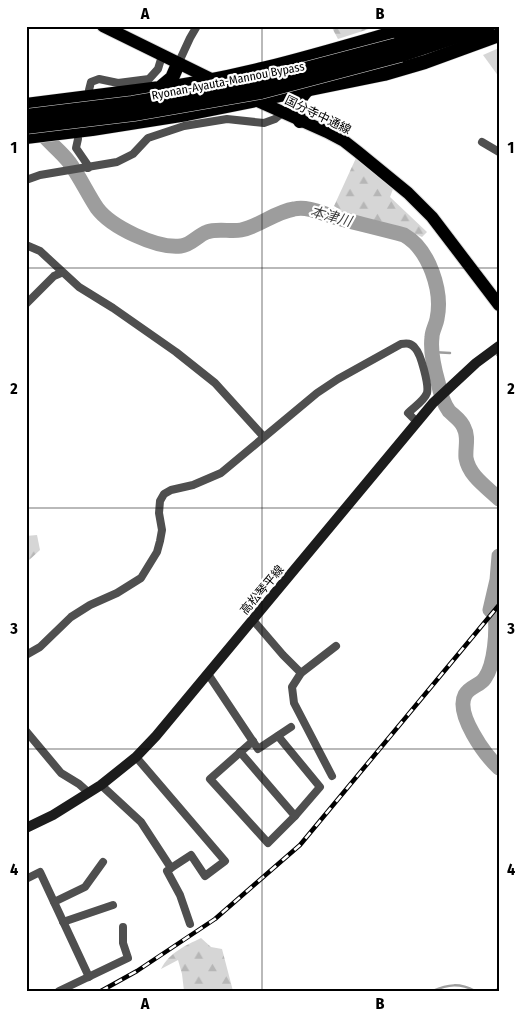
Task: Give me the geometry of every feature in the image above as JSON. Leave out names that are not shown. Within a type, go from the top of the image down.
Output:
[{"type":"highway","points":[[26,106],[213,80],[289,63],[417,26]]},
{"type":"highway","name":"Ryonan-Ayauta-Mannou Bypass","points":[[26,127],[134,114],[252,94],[307,80],[399,50],[452,26]]},
{"type":"highway","name":"Ryonan-Ayauta-Mannou Bypass","points":[[26,116],[132,102],[256,82],[399,50],[488,26]]},
{"type":"highway","points":[[26,137],[73,136],[384,74],[425,62],[499,35]]},
{"type":"highway","points":[[151,90],[160,88],[169,82],[178,64]]},
{"type":"highway","points":[[300,121],[297,109],[298,104],[302,95],[308,89]]},
{"type":"main road","name":"国分寺中通線","points":[[103,26],[178,64],[344,141],[408,194],[432,217],[499,305]]},
{"type":"main road","name":"高松琴平線","points":[[26,828],[53,815],[89,793],[136,757],[183,706],[433,403],[476,363],[499,346]]},
{"type":"street","points":[[178,64],[198,26]]},
{"type":"street","points":[[89,90],[91,82],[99,80],[118,83],[150,79],[158,69],[162,56]]},
{"type":"street","points":[[26,180],[40,175],[118,162],[133,154],[148,138],[184,126],[227,119],[264,123],[275,119],[282,113]]},
{"type":"street","points":[[73,136],[76,148],[87,164],[85,168]]},
{"type":"street","points":[[482,142],[499,152]]},
{"type":"street","points":[[26,245],[40,251],[61,273],[79,287],[113,308],[184,358],[215,383],[264,436]]},
{"type":"street","points":[[26,304],[54,276],[61,273]]},
{"type":"street","points":[[26,655],[40,647],[71,617],[90,604],[117,593],[141,578],[157,552],[162,530],[159,514],[160,501],[164,494],[221,473],[317,393],[338,379],[401,344],[408,343],[418,352],[428,386],[425,397],[408,412],[417,422]]},
{"type":"street","points":[[253,620],[301,673]]},
{"type":"street","points":[[332,776],[294,703],[292,687],[301,673],[336,646]]},
{"type":"street","points":[[208,674],[258,749],[291,727]]},
{"type":"street","points":[[26,731],[60,773],[89,793]]},
{"type":"street","points":[[252,741],[210,778],[268,843],[320,787],[278,736]]},
{"type":"street","points":[[240,752],[295,816]]},
{"type":"street","points":[[136,757],[225,861],[205,876],[191,856],[166,871],[180,895],[190,924]]},
{"type":"street","points":[[101,784],[141,822],[171,868]]},
{"type":"street","points":[[54,902],[85,887],[103,862]]},
{"type":"street","points":[[26,879],[40,872],[89,977]]},
{"type":"street","points":[[63,922],[113,905]]},
{"type":"street","points":[[59,991],[128,958],[123,943],[123,927]]},
{"type":"green space","points":[[331,26],[378,26],[338,39]]},
{"type":"green space","points":[[499,48],[499,77],[483,55]]},
{"type":"green space","points":[[356,158],[393,189],[390,197],[427,232],[422,237],[403,228],[350,216],[334,206]]},
{"type":"green space","points":[[37,535],[40,550],[27,562],[26,536]]},
{"type":"green space","points":[[201,938],[211,947],[222,949],[233,991],[184,991],[178,960],[161,969],[173,954]]},
{"type":"waterway","name":"本津川","points":[[36,126],[69,162],[97,208],[104,215],[123,229],[160,244],[181,246],[188,244],[207,232],[215,230],[241,230],[280,213],[300,208],[311,209],[404,235],[413,241],[427,260],[436,284],[438,308],[432,335],[432,348],[434,366],[442,397],[449,411],[462,423],[467,439],[466,458],[471,470],[479,481],[499,499]]},
{"type":"waterway","points":[[432,352],[450,353]]},
{"type":"waterway","name":"本津川","points":[[499,556],[497,580],[490,610],[495,614],[496,621],[491,664],[483,681],[467,692],[463,703],[464,713],[473,734],[486,754],[499,768]]},
{"type":"waterway","points":[[433,991],[454,985],[475,991]]},
{"type":"waterway","points":[[494,991],[499,989]]},
{"type":"railway","points":[[101,991],[137,971],[215,919],[300,845],[499,605]]}]
